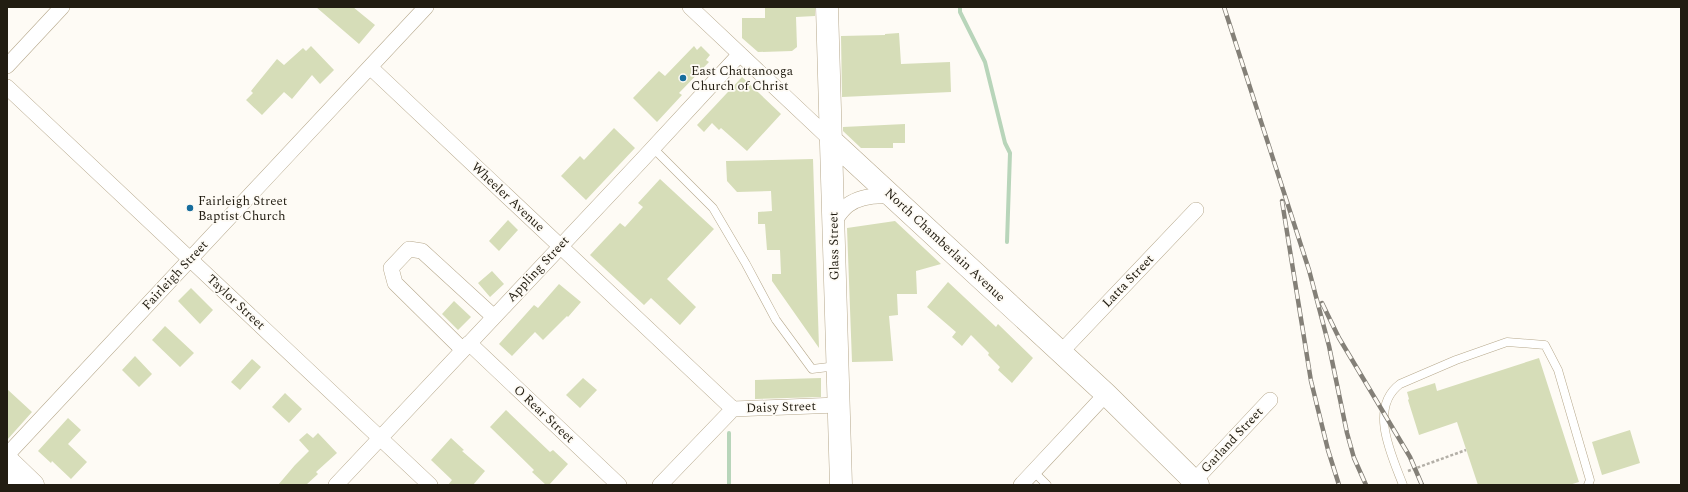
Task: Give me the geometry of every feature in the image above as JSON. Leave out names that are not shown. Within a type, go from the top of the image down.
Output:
[{"type":"street","points":[[7,66],[62,7]]},
{"type":"street","name":"Fairleigh Street","points":[[7,455],[426,7]]},
{"type":"street","name":"North Chamberlain Avenue","points":[[690,7],[891,196],[1106,394],[1196,483]]},
{"type":"street","name":"Glass Street","points":[[827,7],[841,485]]},
{"type":"street","name":"Appling Street","points":[[336,485],[740,54]]},
{"type":"street","name":"Wheeler Avenue","points":[[370,67],[733,409]]},
{"type":"street","name":"Taylor Street","points":[[7,87],[430,485]]},
{"type":"street","points":[[833,222],[848,205],[878,195],[891,196]]},
{"type":"street","name":"Latta Street","points":[[1061,352],[1196,210]]},
{"type":"street","name":"O Rear Street","points":[[494,317],[422,251],[409,249],[391,268],[394,283],[466,346],[619,485]]},
{"type":"street","points":[[1021,485],[1106,394]]},
{"type":"street","name":"Garland Street","points":[[1196,483],[1270,400]]},
{"type":"street","name":"Daisy Street","points":[[660,485],[733,409],[838,405]]},
{"type":"lane","points":[[653,148],[713,208],[746,264],[776,320],[812,369],[837,366]]},
{"type":"lane","points":[[1403,485],[1385,439],[1384,419],[1386,403],[1394,389],[1400,384],[1456,360],[1507,342],[1545,345],[1558,370],[1590,480],[1588,485]]},
{"type":"lane","points":[[1034,472],[1047,485]]},
{"type":"path","points":[[1420,466],[1466,450]]},
{"type":"building","points":[[316,7],[353,7],[375,25],[359,44]]},
{"type":"building","points":[[765,7],[815,7],[815,16],[796,17],[797,47],[792,51],[758,52],[742,38],[742,18],[765,18]]},
{"type":"building","points":[[899,33],[901,64],[950,62],[951,92],[842,97],[841,36],[885,35]]},
{"type":"building","points":[[311,46],[334,70],[320,84],[312,75],[292,99],[284,92],[262,115],[246,100],[253,93],[251,91],[277,59],[284,65],[303,48],[306,51]]},
{"type":"building","points":[[694,46],[697,50],[701,46],[710,55],[706,60],[709,62],[679,93],[682,95],[657,122],[633,98],[659,71],[665,76]]},
{"type":"building","points":[[742,77],[781,114],[747,151],[721,128],[719,130],[712,123],[704,132],[697,125]]},
{"type":"building","points":[[905,124],[905,143],[893,143],[893,148],[861,148],[843,131],[843,127]]},
{"type":"building","points":[[614,128],[635,148],[586,200],[561,176],[580,156],[584,160]]},
{"type":"building","points":[[813,159],[819,348],[772,281],[772,274],[781,274],[780,250],[767,250],[765,224],[758,224],[758,212],[772,211],[771,191],[737,192],[727,181],[726,161]]},
{"type":"building","points":[[660,179],[714,229],[667,279],[696,307],[680,325],[651,298],[644,305],[590,255],[620,223],[625,227],[643,207],[638,203]]},
{"type":"building","points":[[508,220],[518,230],[499,251],[489,241]]},
{"type":"building","points":[[895,221],[941,264],[916,271],[917,294],[897,294],[898,315],[889,316],[893,361],[852,362],[847,228]]},
{"type":"building","points":[[492,271],[504,284],[490,297],[478,283]]},
{"type":"building","points":[[948,282],[996,327],[998,324],[1033,358],[1012,383],[998,370],[1000,367],[988,355],[989,353],[971,335],[962,346],[952,337],[956,332],[927,307]]},
{"type":"building","points":[[559,284],[581,302],[568,317],[567,316],[543,340],[535,332],[512,356],[499,344],[534,305],[538,308]]},
{"type":"building","points":[[191,288],[213,310],[200,324],[178,301]]},
{"type":"building","points":[[454,301],[471,317],[458,330],[442,314]]},
{"type":"building","points":[[165,326],[194,353],[180,367],[152,340]]},
{"type":"building","points":[[135,356],[152,374],[139,387],[122,370]]},
{"type":"building","points":[[1539,358],[1579,482],[1569,485],[1478,485],[1457,422],[1419,435],[1407,392],[1435,383],[1437,391]]},
{"type":"building","points":[[252,359],[261,367],[240,390],[231,382]]},
{"type":"building","points":[[583,378],[597,390],[580,408],[566,395]]},
{"type":"building","points":[[821,378],[821,397],[755,399],[755,380]]},
{"type":"building","points":[[7,389],[32,412],[7,440]]},
{"type":"building","points":[[285,393],[302,409],[289,423],[272,407]]},
{"type":"building","points":[[506,410],[550,452],[553,450],[568,464],[549,485],[546,485],[532,472],[534,470],[490,427]]},
{"type":"building","points":[[68,418],[81,430],[68,444],[87,462],[71,479],[52,461],[51,463],[38,451]]},
{"type":"building","points":[[1630,430],[1640,463],[1602,475],[1592,442]]},
{"type":"building","points":[[307,433],[313,438],[318,433],[337,453],[316,472],[318,474],[306,485],[278,485],[309,451],[299,440]]},
{"type":"building","points":[[451,438],[464,450],[462,451],[485,471],[473,485],[448,485],[452,480],[431,460]]},
{"type":"waterway","points":[[960,7],[960,12],[985,62],[1005,143],[1010,153],[1007,242]]},
{"type":"waterway","points":[[729,433],[729,485]]},
{"type":"railway","points":[[1224,7],[1309,270],[1329,346],[1347,433],[1354,458],[1366,485]]},
{"type":"railway","points":[[1282,201],[1311,381],[1328,450],[1339,485]]},
{"type":"railway","points":[[1322,303],[1339,338],[1410,457],[1422,485]]},
{"type":"place","name":"East Chattanooga Church of Christ","points":[[683,78]]},
{"type":"place","name":"Fairleigh Street Baptist Church","points":[[190,208]]}]
